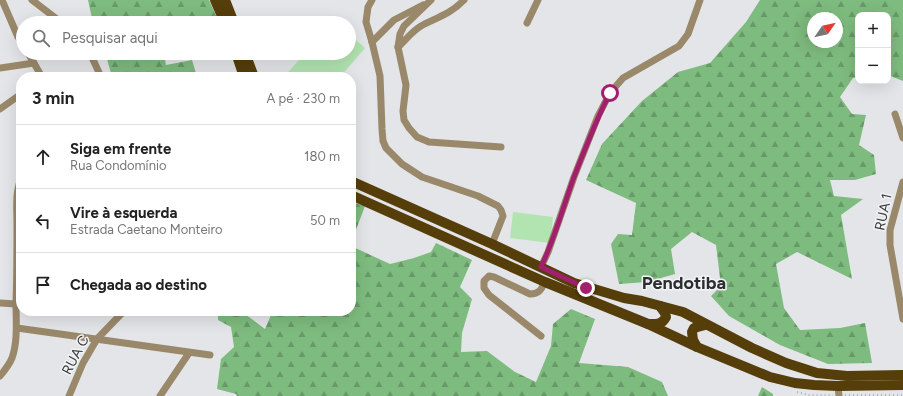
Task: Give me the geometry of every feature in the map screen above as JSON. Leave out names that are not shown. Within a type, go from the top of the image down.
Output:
[{"type":"main road","points":[[215,0],[222,16]]},
{"type":"main road","points":[[225,0],[231,16]]},
{"type":"main road","points":[[238,60],[242,72]]},
{"type":"main road","points":[[248,60],[252,72]]},
{"type":"main road","points":[[356,183],[586,288],[683,312],[705,325],[752,348],[817,373],[847,376],[903,375]]},
{"type":"main road","points":[[356,197],[545,282],[648,324],[697,348],[770,377],[838,391],[903,385]]},
{"type":"main road","points":[[648,324],[659,324],[666,318],[665,313],[660,306]]},
{"type":"main road","points":[[697,348],[693,340],[692,332],[694,328],[705,325]]},
{"type":"street","points":[[2,0],[16,32]]},
{"type":"street","points":[[32,0],[53,16]]},
{"type":"street","points":[[372,0],[368,7],[366,22],[380,76],[382,129],[383,141],[386,148],[402,164],[422,177],[478,196],[498,206],[503,216],[492,244]]},
{"type":"street","points":[[398,47],[410,34],[421,26],[445,15],[464,0]]},
{"type":"street","points":[[527,23],[538,0]]},
{"type":"street","points":[[541,267],[548,252],[574,177],[596,122],[610,93],[623,78],[679,46],[688,34],[700,0]]},
{"type":"street","points":[[372,42],[394,20],[430,1]]},
{"type":"street","points":[[430,1],[404,26],[400,34],[398,47],[406,85],[403,111],[404,120],[409,128],[418,137],[429,142],[501,146]]},
{"type":"street","points":[[32,60],[39,72]]},
{"type":"street","points":[[93,60],[99,72]]},
{"type":"street","points":[[0,68],[34,63]]},
{"type":"street","points":[[0,109],[16,98]]},
{"type":"street","points":[[895,114],[903,138]]},
{"type":"street","name":"RUA 1","points":[[903,182],[890,230],[890,245],[903,319]]},
{"type":"street","points":[[16,205],[16,263]]},
{"type":"street","points":[[541,336],[489,295],[484,288],[484,281],[489,276],[494,277],[530,294],[536,294],[541,291],[545,282]]},
{"type":"street","points":[[0,303],[16,304],[16,328],[12,357],[8,366],[0,376]]},
{"type":"street","name":"RUA C","points":[[70,396],[83,363],[97,339],[119,316]]},
{"type":"street","points":[[16,328],[210,355]]},
{"type":"street","points":[[160,396],[189,353]]},
{"type":"green space","points":[[88,0],[209,0],[216,16],[91,16]]},
{"type":"green space","points":[[760,0],[903,0],[903,81],[891,76],[891,12],[855,12],[855,78],[853,78],[840,97],[852,114],[866,115],[859,145],[874,155],[876,174],[855,180],[830,180],[834,196],[863,199],[841,215],[852,279],[797,252],[776,264],[784,308],[800,330],[840,328],[865,323],[872,363],[828,364],[780,345],[729,316],[711,296],[721,286],[716,245],[692,232],[671,249],[675,274],[647,282],[619,284],[611,244],[618,234],[632,235],[636,203],[586,180],[602,144],[642,101],[678,72],[710,63],[746,22]]},
{"type":"green space","points":[[356,40],[365,48],[356,58]]},
{"type":"green space","points":[[107,60],[165,60],[166,65],[192,60],[196,72],[111,72]]},
{"type":"green space","points":[[299,60],[355,60],[344,72],[288,72]]},
{"type":"green space","points":[[356,203],[365,206],[356,230]]},
{"type":"green space","points":[[513,212],[553,217],[550,243],[510,238]]},
{"type":"green space","points":[[436,243],[472,260],[460,287],[472,299],[462,333],[461,352],[487,351],[515,372],[536,382],[551,346],[553,324],[571,309],[595,319],[579,363],[628,367],[662,382],[668,396],[237,396],[236,394],[217,389],[221,359],[234,347],[231,327],[218,320],[218,316],[248,316],[265,329],[271,316],[356,316],[356,248],[390,264],[431,252]]},
{"type":"green space","points":[[762,387],[773,394],[773,396],[758,396]]},
{"type":"district","name":"Pendotiba","points":[[684,283]]},
{"type":"route","points":[[586,288],[541,267],[548,252],[574,177],[598,116],[610,93]]}]
